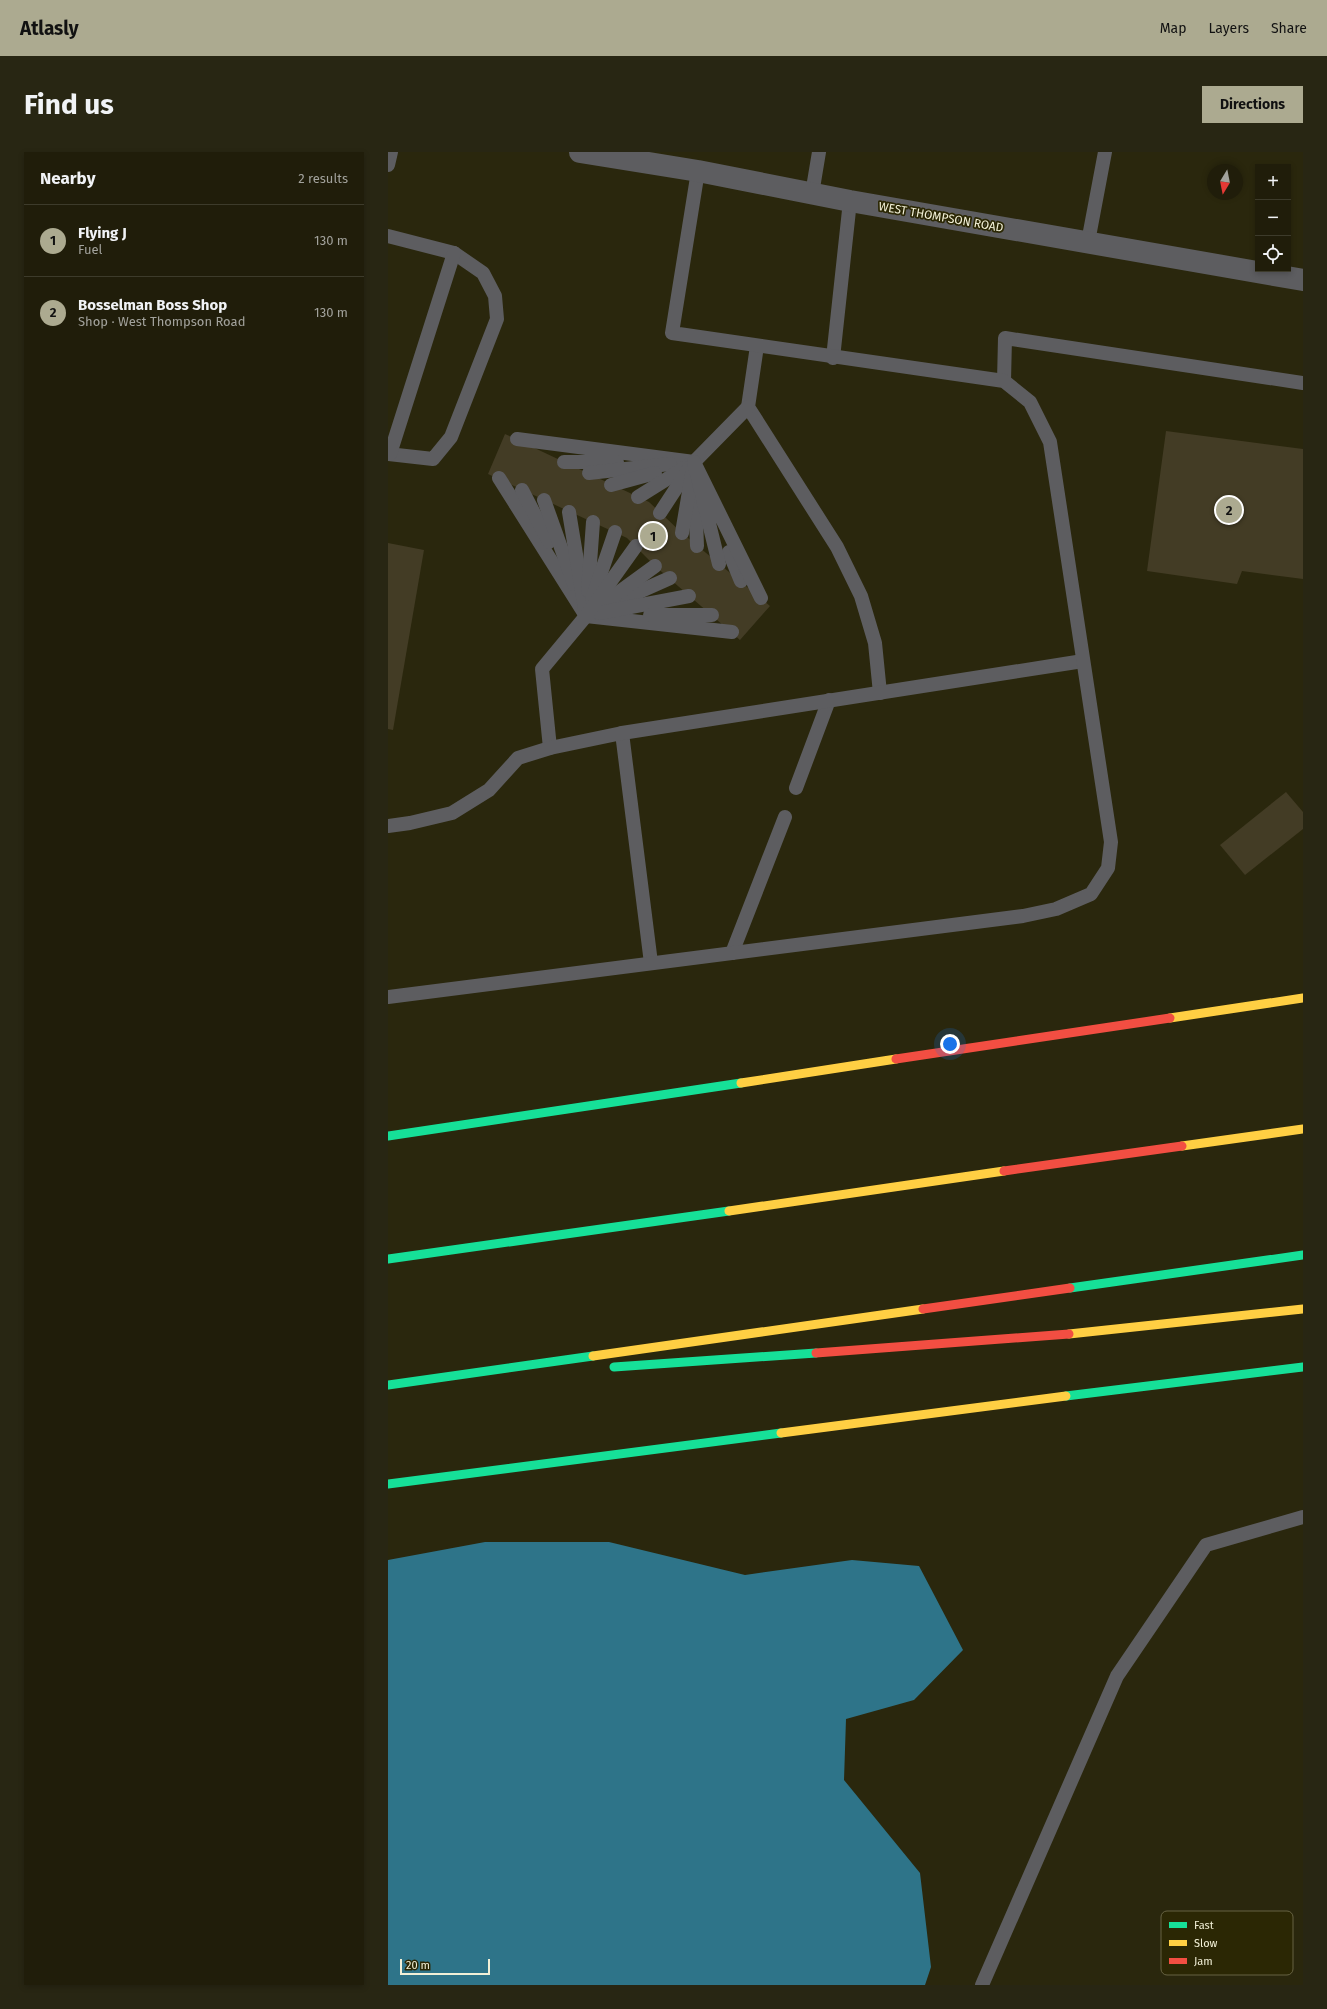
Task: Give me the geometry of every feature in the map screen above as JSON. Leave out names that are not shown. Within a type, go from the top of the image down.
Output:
[{"type":"highway","points":[[388,1136],[1303,998]]},
{"type":"highway","points":[[388,1259],[1303,1129]]},
{"type":"highway","points":[[388,1385],[1303,1255]]},
{"type":"highway","points":[[605,1367],[1103,1332],[1303,1309]]},
{"type":"highway","points":[[388,1484],[1236,1374],[1303,1367]]},
{"type":"highway","points":[[423,1380],[558,1371]]},
{"type":"street","name":"WEST THOMPSON ROAD","points":[[580,152],[698,171],[850,201],[1088,242],[1302,276]]},
{"type":"lane","points":[[388,165],[391,152]]},
{"type":"lane","points":[[812,194],[819,152]]},
{"type":"lane","points":[[1088,242],[1105,152]]},
{"type":"lane","points":[[388,997],[1023,916],[1056,909],[1091,894],[1108,868],[1111,842],[1050,442],[1030,402],[1004,381],[672,334],[698,171]]},
{"type":"lane","points":[[833,358],[850,201]]},
{"type":"lane","points":[[388,236],[454,253],[483,273],[495,296],[497,319],[451,437],[433,459],[389,454],[454,253]]},
{"type":"lane","points":[[1004,381],[1005,338],[1303,383]]},
{"type":"lane","points":[[660,513],[694,462],[748,407],[757,346]]},
{"type":"lane","points":[[748,407],[837,547],[861,596],[875,643],[880,692]]},
{"type":"lane","points":[[517,439],[694,462]]},
{"type":"lane","points":[[539,450],[694,462]]},
{"type":"lane","points":[[564,462],[694,462]]},
{"type":"lane","points":[[589,473],[694,462]]},
{"type":"lane","points":[[611,485],[694,462]]},
{"type":"lane","points":[[638,497],[694,462]]},
{"type":"lane","points":[[682,533],[694,462]]},
{"type":"lane","points":[[694,462],[697,546]]},
{"type":"lane","points":[[694,462],[719,564]]},
{"type":"lane","points":[[694,462],[741,581]]},
{"type":"lane","points":[[694,462],[761,598]]},
{"type":"lane","points":[[499,478],[586,616]]},
{"type":"lane","points":[[522,490],[586,616]]},
{"type":"lane","points":[[544,500],[586,616]]},
{"type":"lane","points":[[569,512],[586,616]]},
{"type":"lane","points":[[586,616],[593,522]]},
{"type":"lane","points":[[586,616],[616,532]]},
{"type":"lane","points":[[550,748],[542,669],[586,616],[636,546]]},
{"type":"lane","points":[[586,616],[655,566]]},
{"type":"lane","points":[[586,616],[670,578]]},
{"type":"lane","points":[[586,616],[689,596]]},
{"type":"lane","points":[[586,616],[712,615]]},
{"type":"lane","points":[[586,616],[732,632]]},
{"type":"lane","points":[[388,826],[452,813],[489,790],[518,758],[550,748],[622,733],[1083,661]]},
{"type":"lane","points":[[796,788],[830,700]]},
{"type":"lane","points":[[622,733],[651,963]]},
{"type":"lane","points":[[732,953],[785,817]]},
{"type":"lane","points":[[982,1985],[1117,1676],[1197,1558],[1206,1545],[1303,1517]]},
{"type":"water","points":[[485,1542],[609,1542],[745,1575],[852,1560],[919,1566],[963,1650],[914,1700],[846,1719],[844,1780],[920,1873],[931,1967],[925,1985],[388,1985],[388,1560]]},
{"type":"building","points":[[1166,431],[1303,449],[1303,579],[1242,571],[1237,584],[1147,571]]},
{"type":"building","points":[[505,434],[649,502],[682,533],[770,606],[740,640],[655,566],[627,538],[488,474]]},
{"type":"building","points":[[388,543],[424,550],[393,730],[388,729]]},
{"type":"building","points":[[1286,792],[1303,812],[1303,829],[1245,875],[1220,845]]},
{"type":"traffic: fast","points":[[388,1136],[741,1083]]},
{"type":"traffic: fast","points":[[388,1259],[729,1211]]},
{"type":"traffic: fast","points":[[1070,1288],[1303,1255]]},
{"type":"traffic: fast","points":[[614,1367],[816,1353]]},
{"type":"traffic: fast","points":[[388,1385],[593,1356]]},
{"type":"traffic: fast","points":[[1066,1396],[1303,1367]]},
{"type":"traffic: fast","points":[[388,1484],[781,1433]]},
{"type":"traffic: slow","points":[[1170,1018],[1303,998]]},
{"type":"traffic: slow","points":[[741,1083],[896,1059]]},
{"type":"traffic: slow","points":[[1182,1146],[1303,1129]]},
{"type":"traffic: slow","points":[[729,1211],[1004,1171]]},
{"type":"traffic: slow","points":[[593,1356],[923,1309]]},
{"type":"traffic: slow","points":[[1069,1334],[1303,1309]]},
{"type":"traffic: slow","points":[[781,1433],[1066,1396]]},
{"type":"traffic: jam","points":[[896,1059],[1170,1018]]},
{"type":"traffic: jam","points":[[1004,1171],[1182,1146]]},
{"type":"traffic: jam","points":[[923,1309],[1070,1288]]},
{"type":"traffic: jam","points":[[816,1353],[1069,1334]]},
{"type":"place","name":"Bosselman Boss Shop","points":[[1229,510]]},
{"type":"place","name":"Flying J","points":[[653,536]]}]
